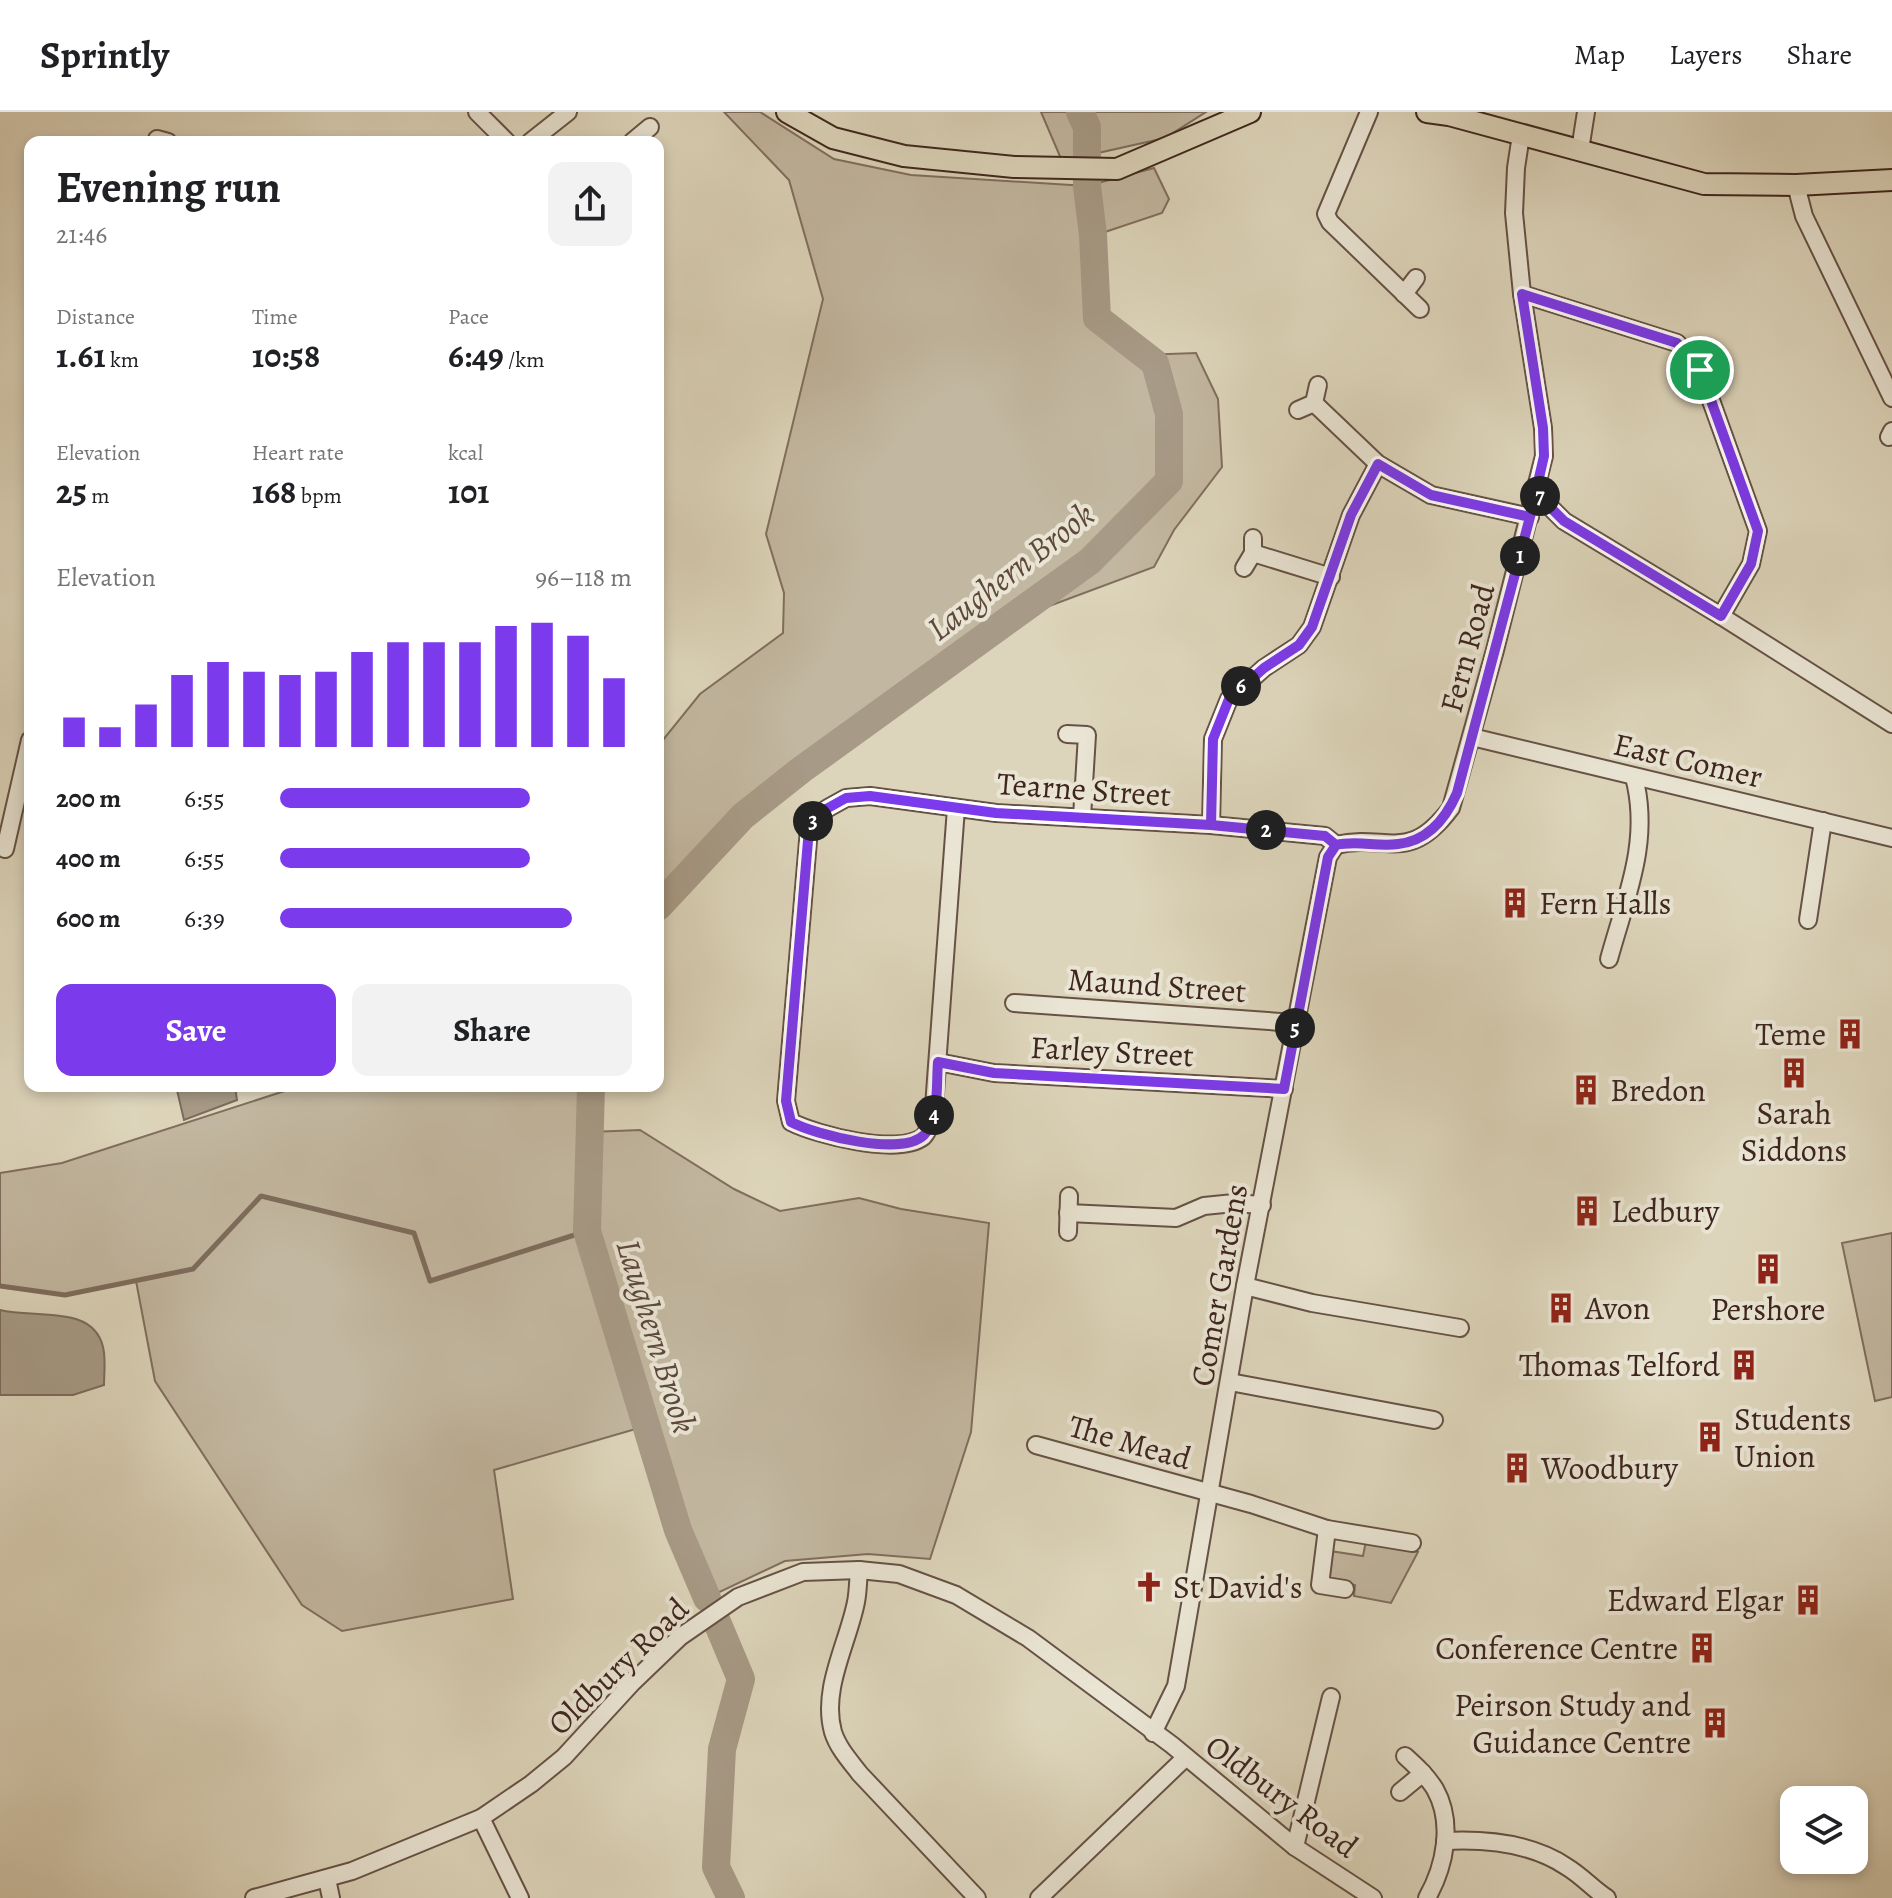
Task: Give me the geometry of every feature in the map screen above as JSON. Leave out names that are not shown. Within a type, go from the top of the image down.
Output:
[{"type":"main road","points":[[787,112],[833,138],[904,156],[1014,167],[1117,169],[1250,112]]},
{"type":"main road","points":[[1427,112],[1704,184],[1796,185],[1892,180]]},
{"type":"street","points":[[477,112],[501,136]]},
{"type":"street","points":[[538,136],[568,112]]},
{"type":"street","points":[[1369,112],[1326,214],[1330,222],[1420,309]]},
{"type":"street","points":[[1580,150],[1586,112]]},
{"type":"street","points":[[639,136],[650,127]]},
{"type":"street","name":"Fern Road","points":[[1336,845],[1352,842],[1400,844],[1421,837],[1435,828],[1454,800],[1530,517],[1544,456],[1543,428],[1522,294],[1514,213],[1521,135]]},
{"type":"street","points":[[1796,185],[1804,216],[1892,398]]},
{"type":"street","points":[[1404,294],[1416,278]]},
{"type":"street","points":[[1522,294],[1677,343],[1700,370],[1758,531],[1751,564],[1721,616]]},
{"type":"street","points":[[1314,403],[1318,385]]},
{"type":"street","points":[[1298,410],[1314,403]]},
{"type":"street","points":[[1314,403],[1378,464],[1431,495],[1530,517]]},
{"type":"street","points":[[1211,825],[1213,739],[1229,699],[1264,668],[1299,645],[1312,627],[1351,515],[1378,464]]},
{"type":"street","points":[[1536,493],[1564,521],[1892,724]]},
{"type":"street","points":[[1244,568],[1253,545],[1331,577]]},
{"type":"street","points":[[1067,734],[1087,735],[1082,817]]},
{"type":"street","name":"East Comer","points":[[1472,737],[1892,838]]},
{"type":"street","points":[[5,849],[24,766]]},
{"type":"street","points":[[1609,959],[1641,844],[1640,797],[1634,777]]},
{"type":"street","name":"Tearne Street","points":[[938,1062],[933,1120],[923,1136],[902,1144],[879,1144],[808,1130],[791,1122],[786,1101],[809,829],[815,816],[846,798],[870,796],[996,813],[1211,825],[1325,836],[1336,845]]},
{"type":"street","points":[[938,1062],[956,808]]},
{"type":"street","points":[[1808,920],[1823,821]]},
{"type":"street","name":"Comer Gardens","points":[[1153,1733],[1176,1686],[1245,1286],[1328,857],[1336,845]]},
{"type":"street","name":"Maund Street","points":[[1014,1003],[1296,1023]]},
{"type":"street","name":"Farley Street","points":[[938,1062],[994,1073],[1284,1089]]},
{"type":"street","points":[[1068,1232],[1069,1205],[1176,1218],[1204,1206],[1234,1203],[1262,1205]]},
{"type":"street","points":[[1245,1286],[1312,1303],[1437,1316],[1460,1328]]},
{"type":"street","points":[[1230,1382],[1434,1420]]},
{"type":"street","name":"The Mead","points":[[1036,1445],[1251,1504],[1327,1529],[1412,1543]]},
{"type":"street","points":[[1327,1529],[1320,1585],[1345,1589]]},
{"type":"street","points":[[859,1570],[856,1603],[836,1670],[833,1730],[843,1753],[860,1774],[977,1898]]},
{"type":"street","name":"Oldbury Road","points":[[254,1898],[327,1879],[410,1849],[481,1818],[564,1757],[632,1683],[680,1637],[738,1597],[803,1572],[859,1570],[899,1574],[956,1595],[1028,1638],[1295,1847],[1373,1898]]},
{"type":"street","points":[[1295,1847],[1331,1697]]},
{"type":"street","points":[[1405,1756],[1436,1790],[1445,1817],[1441,1873],[1427,1898]]},
{"type":"street","points":[[1039,1898],[1185,1758]]},
{"type":"street","points":[[1400,1792],[1423,1773]]},
{"type":"street","points":[[481,1818],[520,1898]]},
{"type":"street","points":[[1445,1841],[1488,1841],[1538,1853],[1566,1866],[1601,1896]]},
{"type":"street","points":[[327,1879],[331,1898]]},
{"type":"shaded area","points":[[724,112],[760,112],[834,159],[911,175],[1087,186],[1154,168],[1169,199],[1162,213],[1093,236],[1097,318],[1141,355],[1196,353],[1218,399],[1222,467],[1174,530],[1154,567],[1009,621],[743,815],[664,901],[664,739],[700,694],[783,633],[784,593],[766,534],[823,299],[789,180]]},
{"type":"shaded area","points":[[1041,112],[1206,112],[1165,138],[1062,161]]},
{"type":"shaded area","points":[[177,1092],[236,1092],[237,1100],[184,1120]]},
{"type":"shaded area","points":[[281,1092],[591,1092],[590,1132],[640,1130],[734,1189],[780,1211],[859,1198],[901,1209],[989,1223],[971,1432],[930,1559],[868,1554],[785,1561],[707,1598],[678,1530],[646,1426],[494,1470],[513,1599],[342,1631],[302,1605],[155,1381],[136,1281],[65,1295],[0,1286],[0,1173],[62,1163]]},
{"type":"shaded area","points":[[1892,1233],[1892,1397],[1875,1401],[1842,1243]]},
{"type":"shaded area","points":[[0,1310],[60,1316],[87,1324],[97,1333],[103,1347],[104,1385],[73,1395],[0,1395]]},
{"type":"shaded area","points":[[1366,1541],[1418,1552],[1391,1603],[1354,1596],[1355,1585],[1330,1581],[1326,1577],[1330,1551],[1363,1556]]},
{"type":"waterway","name":"Laughern Brook","points":[[664,901],[743,816],[801,770],[1090,561],[1169,481],[1169,414],[1155,363],[1097,318],[1087,186],[1087,127],[1080,112]]},
{"type":"waterway","name":"Laughern Brook","points":[[591,1092],[587,1231],[678,1530],[707,1598]]},
{"type":"waterway","points":[[0,1286],[65,1295],[193,1269],[261,1196],[414,1233],[430,1281],[587,1231]]},
{"type":"waterway","name":"Laughern Brook","points":[[717,1622],[741,1679],[722,1749],[716,1867],[731,1898]]},
{"type":"place","name":"Fern Halls","points":[[1515,903]]},
{"type":"place","name":"Teme","points":[[1850,1034]]},
{"type":"place","name":"Sarah Siddons","points":[[1794,1073]]},
{"type":"place","name":"Bredon","points":[[1586,1090]]},
{"type":"place","name":"Ledbury","points":[[1587,1211]]},
{"type":"place","name":"Pershore","points":[[1768,1269]]},
{"type":"place","name":"Avon","points":[[1561,1308]]},
{"type":"place","name":"Thomas Telford","points":[[1744,1365]]},
{"type":"place","name":"Students Union","points":[[1710,1437]]},
{"type":"place","name":"Woodbury","points":[[1517,1468]]},
{"type":"place","name":"St David's","points":[[1149,1587]]},
{"type":"place","name":"Edward Elgar","points":[[1808,1600]]},
{"type":"place","name":"Conference Centre","points":[[1702,1648]]},
{"type":"place","name":"Peirson Study and Guidance Centre","points":[[1715,1723]]},
{"type":"route","points":[[1700,370],[1677,343],[1522,294],[1543,428],[1544,456],[1530,517],[1457,793],[1451,808],[1435,828],[1421,837],[1400,844],[1352,842],[1336,845],[1325,836],[1211,825],[996,813],[870,796],[846,798],[815,816],[809,829],[786,1101],[791,1122],[808,1130],[879,1144],[902,1144],[923,1136],[933,1120],[938,1062],[994,1073],[1284,1089],[1328,857],[1336,845],[1325,836],[1211,825],[1213,739],[1229,699],[1239,687],[1299,645],[1312,627],[1351,515],[1378,464],[1431,495],[1530,517],[1536,493],[1564,521],[1721,616],[1751,564],[1758,531],[1700,370]]}]
